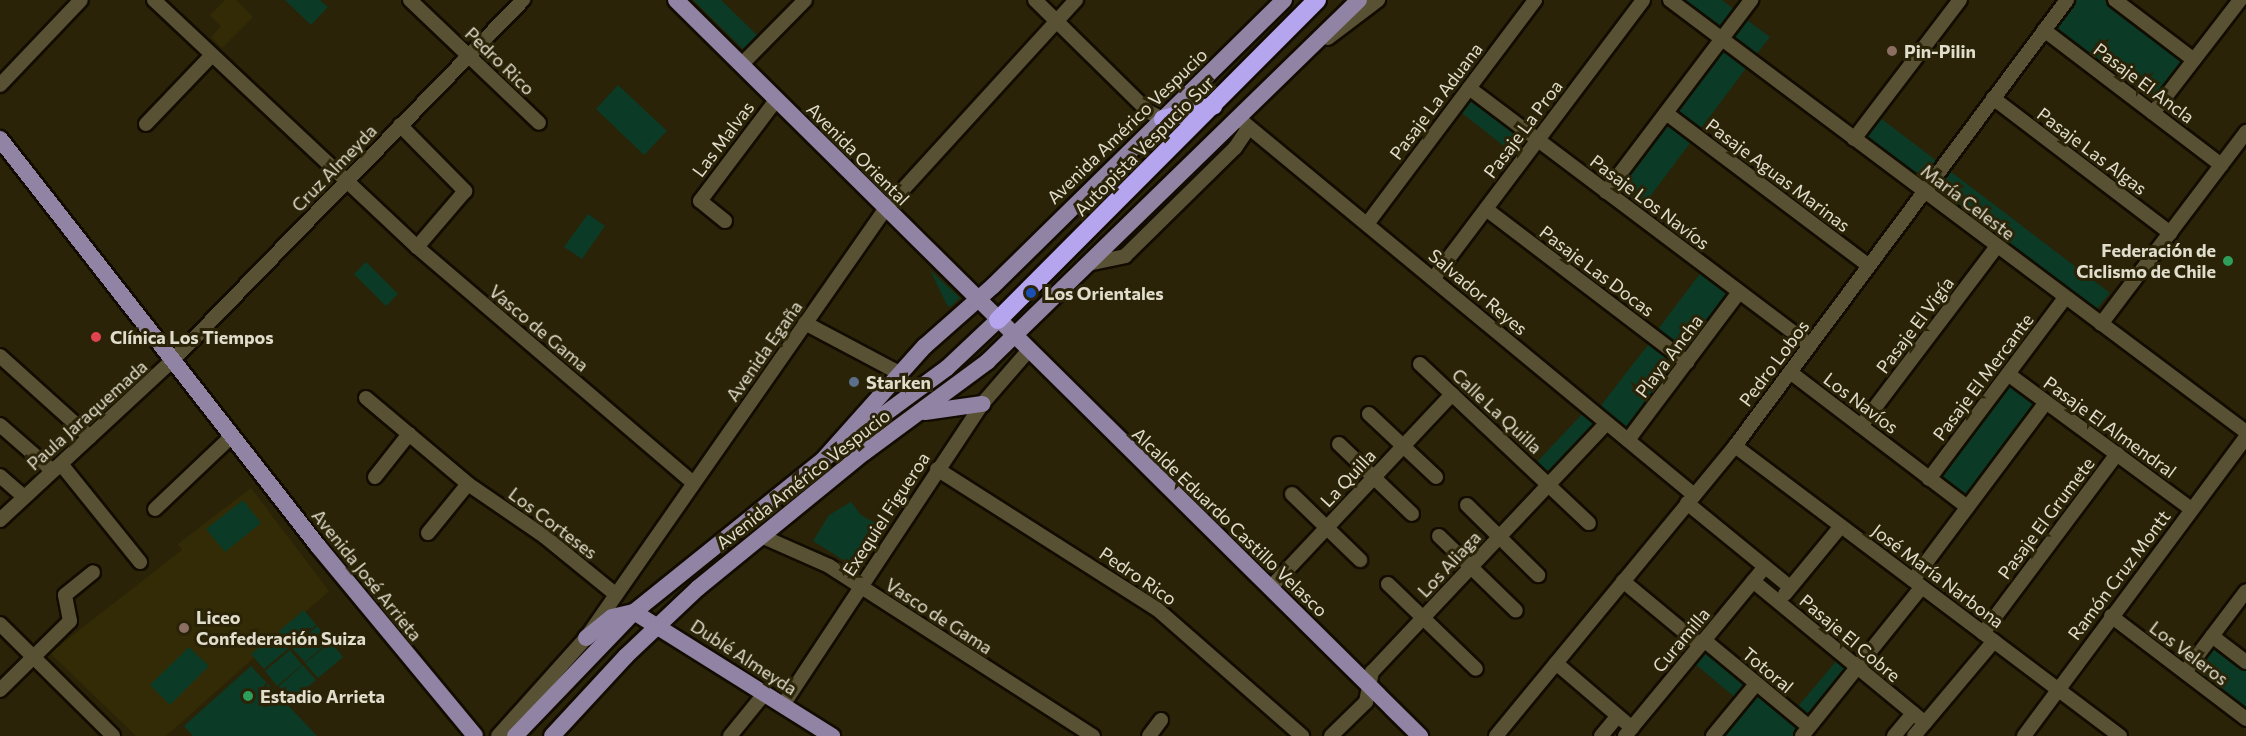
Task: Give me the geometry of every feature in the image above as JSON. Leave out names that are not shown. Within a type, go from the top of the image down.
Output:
[{"type":"highway","name":"Autopista Vespucio Sur","points":[[998,320],[1214,106],[1317,0]]},
{"type":"highway","points":[[1163,119],[1214,106]]},
{"type":"main road","name":"Avenida Oriental","points":[[675,0],[1014,336]]},
{"type":"main road","name":"Avenida Américo Vespucio","points":[[822,460],[899,373],[1284,0]]},
{"type":"main road","name":"Avenida Américo Vespucio","points":[[552,736],[658,625],[761,536],[916,415],[968,378],[1088,264],[1244,122],[1299,58],[1359,0]]},
{"type":"main road","name":"Avenida José Arrieta","points":[[0,139],[231,437],[475,736]]},
{"type":"main road","name":"Avenida Américo Vespucio","points":[[515,736],[634,612],[822,460],[947,368],[998,320]]},
{"type":"main road","name":"Alcalde Eduardo Castillo Velasco","points":[[1014,336],[1420,736]]},
{"type":"main road","points":[[916,415],[982,404]]},
{"type":"main road","points":[[586,638],[612,617],[634,612]]},
{"type":"main road","name":"Dublé Almeyda","points":[[634,612],[832,736]]},
{"type":"street","points":[[0,85],[81,0]]},
{"type":"street","name":"Vasco de Gama","points":[[154,0],[417,248],[693,483]]},
{"type":"street","name":"Pedro Rico","points":[[410,0],[539,123]]},
{"type":"street","name":"Cruz Almeyda","points":[[172,361],[523,0]]},
{"type":"street","points":[[741,65],[805,0]]},
{"type":"street","points":[[1035,0],[1149,112],[1163,119]]},
{"type":"street","name":"Avenida Egaña","points":[[498,736],[586,638],[614,593],[886,208],[1076,0]]},
{"type":"street","name":"Avenida Américo Vespucio","points":[[1299,58],[1378,0]]},
{"type":"street","name":"Pasaje La Aduana","points":[[1367,224],[1535,0]]},
{"type":"street","name":"Pasaje La Proa","points":[[1433,279],[1643,0]]},
{"type":"street","name":"María Celeste","points":[[1670,0],[2246,432]]},
{"type":"street","points":[[1606,192],[1751,0]]},
{"type":"street","points":[[1854,139],[1960,0]]},
{"type":"street","name":"Pedro Lobos","points":[[1496,736],[1735,446],[1923,190],[2067,0]]},
{"type":"street","points":[[2115,0],[2194,60]]},
{"type":"street","points":[[2153,113],[2240,0]]},
{"type":"street","name":"Pasaje El Ancla","points":[[2044,30],[2221,165]]},
{"type":"street","points":[[146,124],[212,56]]},
{"type":"street","name":"Pasaje Los Navíos","points":[[1469,88],[1810,345]]},
{"type":"street","name":"Pasaje Las Algas","points":[[1993,98],[2170,232]]},
{"type":"street","name":"Las Malvas","points":[[725,221],[700,201],[776,99]]},
{"type":"street","name":"Pasaje Aguas Marinas","points":[[1666,113],[1868,265]]},
{"type":"street","name":"Salvador Reyes","points":[[1244,122],[1607,423],[1690,499]]},
{"type":"street","points":[[400,125],[465,191],[417,248]]},
{"type":"street","points":[[2101,324],[2246,132]]},
{"type":"street","name":"Pasaje Las Docas","points":[[1486,209],[1687,362]]},
{"type":"street","name":"Pasaje El Vigía","points":[[1861,426],[1997,246]]},
{"type":"street","name":"Playa Ancha","points":[[1628,441],[1739,292]]},
{"type":"street","name":"Pasaje El Mercante","points":[[1929,479],[2066,297]]},
{"type":"street","points":[[805,323],[899,373]]},
{"type":"street","name":"Exequiel Figueroa","points":[[783,705],[937,469],[982,404],[1028,351]]},
{"type":"street","points":[[0,356],[90,437]]},
{"type":"street","name":"Paula Jaraquemada","points":[[0,520],[172,361]]},
{"type":"street","name":"Calle La Quilla","points":[[1420,364],[1589,523]]},
{"type":"street","name":"Los Navíos","points":[[1790,372],[1967,507]]},
{"type":"street","name":"Pasaje El Almendral","points":[[2008,374],[2191,509]]},
{"type":"street","name":"La Quilla","points":[[1270,588],[1452,394]]},
{"type":"street","name":"Los Corteses","points":[[366,398],[468,484],[544,536],[614,593]]},
{"type":"street","points":[[1806,732],[1859,668],[1863,658],[1917,583],[1967,507],[2046,402]]},
{"type":"street","points":[[1369,414],[1436,477]]},
{"type":"street","name":"Los Aliaga","points":[[1331,736],[1366,702],[1372,672],[1607,423]]},
{"type":"street","points":[[0,425],[57,468],[140,562]]},
{"type":"street","points":[[375,477],[410,434]]},
{"type":"street","points":[[155,509],[231,437]]},
{"type":"street","name":"Ramón Cruz Montt","points":[[2024,736],[2110,616],[2246,437]]},
{"type":"street","points":[[1339,444],[1412,514]]},
{"type":"street","name":"José María Narbona","points":[[1735,446],[2120,736]]},
{"type":"street","name":"Pasaje El Grumete","points":[[1914,736],[1988,637],[2117,454]]},
{"type":"street","name":"Pedro Rico","points":[[937,469],[1157,609],[1302,736]]},
{"type":"street","points":[[0,476],[24,497]]},
{"type":"street","points":[[428,532],[468,484]]},
{"type":"street","points":[[1292,494],[1360,560]]},
{"type":"street","name":"Pasaje El Cobre","points":[[1690,499],[1790,587]]},
{"type":"street","points":[[1467,505],[1538,575]]},
{"type":"street","points":[[1778,602],[1841,526]]},
{"type":"street","name":"Vasco de Gama","points":[[761,536],[821,561],[1093,736]]},
{"type":"street","points":[[1439,536],[1516,611]]},
{"type":"street","name":"Curamilla","points":[[1628,732],[1765,567]]},
{"type":"street","points":[[0,690],[70,621],[65,595],[93,572]]},
{"type":"street","name":"Totoral","points":[[1623,581],[1756,684],[1806,732]]},
{"type":"street","name":"Pasaje El Cobre","points":[[1753,581],[1925,723]]},
{"type":"street","points":[[1388,584],[1476,669]]},
{"type":"street","points":[[2184,672],[2246,591]]},
{"type":"street","name":"Los Veleros","points":[[2110,616],[2246,718]]},
{"type":"street","points":[[0,624],[113,736]]},
{"type":"street","points":[[2212,636],[2246,662]]},
{"type":"street","points":[[1556,663],[1618,716],[1628,732]]},
{"type":"street","points":[[1714,736],[1756,684]]},
{"type":"street","points":[[730,736],[765,693]]},
{"type":"street","points":[[1894,736],[1913,713]]},
{"type":"street","points":[[1601,736],[1618,716]]},
{"type":"street","points":[[1149,736],[1161,720]]},
{"type":"shaded area","points":[[225,0],[236,0],[253,17],[222,48],[211,37],[221,26],[210,15]]},
{"type":"shaded area","name":"Liceo Confederación Suiza","points":[[251,488],[329,591],[166,736],[136,736],[50,653],[182,550],[178,544]]},
{"type":"green space","points":[[285,0],[320,0],[328,7],[311,25]]},
{"type":"green space","points":[[693,0],[721,0],[758,36],[744,50]]},
{"type":"green space","points":[[1678,0],[1722,0],[1736,11],[1721,32]]},
{"type":"green space","points":[[2075,0],[2104,0],[2180,55],[2182,65],[2157,99],[2150,100],[2058,33],[2055,26]]},
{"type":"green space","points":[[1743,17],[1770,37],[1755,56],[1729,36]]},
{"type":"green space","points":[[1720,46],[1747,67],[1640,210],[1618,192],[1617,185]]},
{"type":"green space","points":[[618,85],[667,131],[644,155],[596,109]]},
{"type":"green space","points":[[1467,98],[1526,137],[1527,146],[1518,157],[1458,110]]},
{"type":"green space","points":[[1879,117],[2110,293],[2095,311],[1862,140]]},
{"type":"green space","points":[[588,214],[605,226],[582,259],[564,247]]},
{"type":"green space","points":[[366,262],[398,294],[386,306],[354,274]]},
{"type":"green space","points":[[930,270],[960,298],[950,307],[947,305]]},
{"type":"green space","points":[[1702,271],[1727,289],[1727,299],[1690,350],[1680,351],[1656,332]]},
{"type":"green space","points":[[1651,341],[1675,360],[1676,367],[1632,426],[1622,427],[1599,408]]},
{"type":"green space","points":[[2010,380],[2040,403],[1968,498],[1938,475]]},
{"type":"green space","points":[[1585,411],[1599,424],[1550,477],[1536,463]]},
{"type":"green space","points":[[243,500],[261,523],[225,552],[206,529]]},
{"type":"green space","points":[[851,502],[861,515],[883,528],[861,563],[853,566],[813,541],[829,515]]},
{"type":"green space","points":[[304,610],[316,625],[291,646],[279,631]]},
{"type":"green space","points":[[317,626],[330,641],[305,662],[292,648]]},
{"type":"green space","points":[[276,633],[289,648],[264,669],[251,654]]},
{"type":"green space","points":[[331,642],[343,657],[318,678],[305,663]]},
{"type":"green space","points":[[189,647],[209,666],[170,705],[150,685]]},
{"type":"green space","points":[[2218,648],[2246,670],[2246,714],[2195,675],[2194,666],[2207,649]]},
{"type":"green space","points":[[290,650],[302,665],[277,686],[265,671]]},
{"type":"green space","points":[[1707,650],[1749,684],[1737,699],[1695,664]]},
{"type":"green space","points":[[1838,659],[1852,670],[1809,722],[1795,710]]},
{"type":"green space","points":[[303,665],[316,680],[291,701],[279,686]]},
{"type":"green space","name":"Estadio Arrieta","points":[[251,666],[317,736],[193,736],[184,726]]},
{"type":"green space","points":[[1757,687],[1805,728],[1799,736],[1718,736]]},
{"type":"place","name":"Pin-Pilin","points":[[1892,51]]},
{"type":"place","name":"Federación de Ciclismo de Chile","points":[[2228,261]]},
{"type":"place","name":"Los Orientales","points":[[1031,293]]},
{"type":"place","name":"Clínica Los Tiempos","points":[[96,337]]},
{"type":"place","name":"Starken","points":[[854,382]]},
{"type":"place","name":"Liceo Confederación Suiza","points":[[184,628]]},
{"type":"place","name":"Estadio Arrieta","points":[[248,696]]}]
